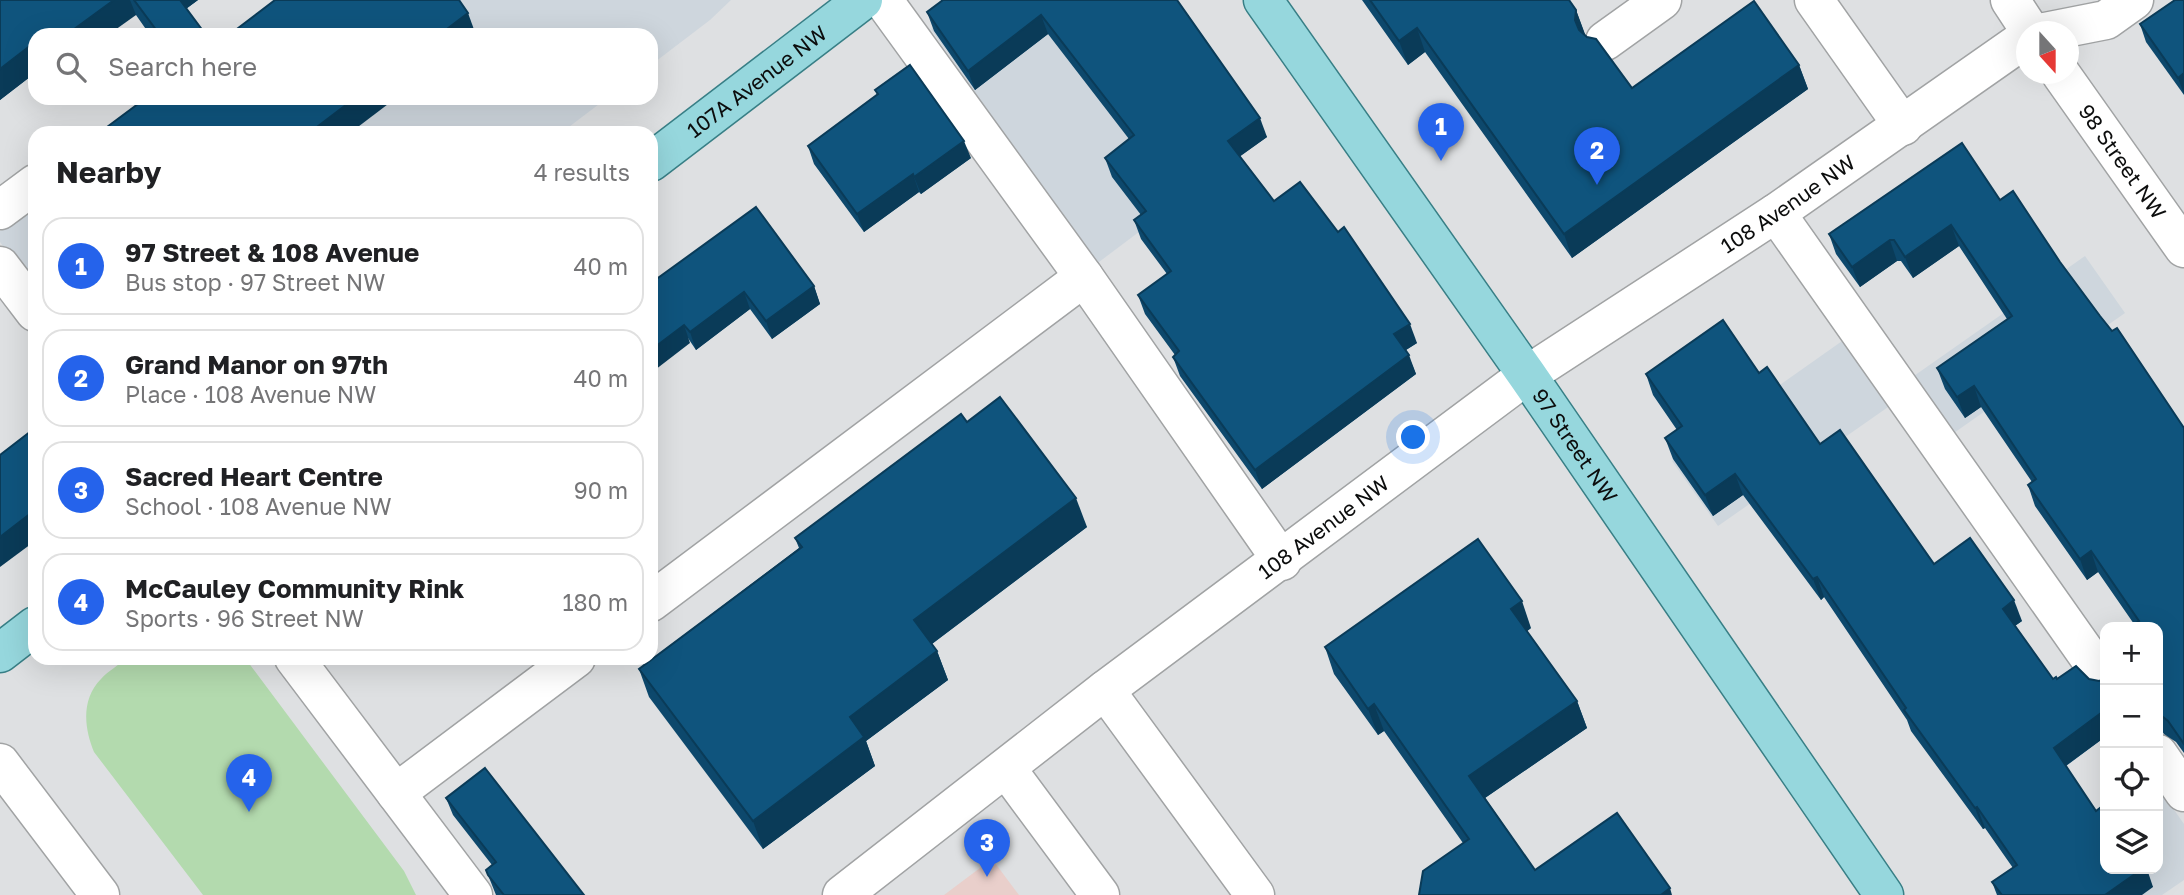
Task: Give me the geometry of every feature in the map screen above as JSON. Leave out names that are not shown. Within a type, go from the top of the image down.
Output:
[{"type":"main road","name":"107A Avenue NW","points":[[658,157],[863,0]]},
{"type":"main road","name":"97 Street NW","points":[[1263,0],[1527,376],[1884,895]]},
{"type":"main road","points":[[0,653],[28,631]]},
{"type":"street","points":[[883,0],[1084,277],[1282,561]]},
{"type":"street","points":[[1605,41],[1662,0]]},
{"type":"street","points":[[1814,0],[1903,126]]},
{"type":"street","points":[[2010,0],[2024,21]]},
{"type":"street","points":[[2079,25],[2106,20],[2134,0]]},
{"type":"street","name":"108 Avenue NW","points":[[842,895],[1105,691],[1527,376],[1776,212],[2016,45]]},
{"type":"street","name":"98 Street NW","points":[[2068,84],[2184,248]]},
{"type":"street","points":[[0,210],[28,189]]},
{"type":"street","points":[[1776,212],[2100,673]]},
{"type":"street","points":[[0,266],[28,303]]},
{"type":"street","points":[[658,597],[1084,277]]},
{"type":"street","points":[[299,665],[473,895]]},
{"type":"street","points":[[396,793],[567,665]]},
{"type":"street","points":[[1105,691],[1255,895]]},
{"type":"street","points":[[2163,761],[2184,792]]},
{"type":"street","points":[[0,763],[100,895]]},
{"type":"street","points":[[1006,768],[1100,895]]},
{"type":"shaded area","points":[[307,0],[731,0],[710,20],[658,60],[658,28],[270,28]]},
{"type":"shaded area","points":[[969,0],[1170,0],[1265,137],[1095,265],[931,29]]},
{"type":"shaded area","points":[[168,105],[598,105],[570,126],[140,126]]},
{"type":"shaded area","points":[[28,210],[28,280],[0,242],[0,231]]},
{"type":"shaded area","points":[[2085,256],[2125,313],[1951,435],[1911,378]]},
{"type":"shaded area","points":[[1845,339],[1891,405],[1718,526],[1672,461]]},
{"type":"shaded area","points":[[2165,797],[2184,824],[2184,880],[2162,895],[2025,895],[2100,871],[2100,874],[2163,874]]},
{"type":"shaded area","points":[[992,859],[1019,895],[944,895]]},
{"type":"green space","points":[[118,665],[250,665],[404,871],[416,895],[203,895],[94,752],[87,724],[87,705],[90,695],[104,676]]},
{"type":"building","points":[[0,0],[114,0],[76,28],[28,28],[28,47],[0,69]]},
{"type":"building","points":[[134,0],[180,0],[201,28],[155,28]]},
{"type":"building","points":[[275,0],[459,0],[468,13],[448,28],[238,28]]},
{"type":"building","points":[[943,0],[1177,0],[1260,118],[1228,141],[1274,201],[1300,182],[1338,232],[1344,227],[1410,324],[1394,334],[1409,355],[1255,470],[1173,357],[1179,351],[1138,295],[1171,271],[1134,220],[1146,211],[1105,158],[1134,135],[1041,15],[968,71],[927,12]]},
{"type":"building","points":[[1370,0],[1569,0],[1576,10],[1575,20],[1579,30],[1587,37],[1596,39],[1632,88],[1754,1],[1799,65],[1564,234],[1417,28],[1399,41]]},
{"type":"building","points":[[2175,0],[2184,0],[2184,73],[2178,78],[2140,24]]},
{"type":"building","points":[[910,65],[964,141],[857,214],[808,146],[878,94],[875,90]]},
{"type":"building","points":[[137,105],[346,105],[318,126],[108,126]]},
{"type":"building","points":[[1962,143],[2000,200],[2013,191],[2100,316],[2112,331],[2117,328],[2184,428],[2184,744],[2163,717],[2163,622],[2137,622],[2091,551],[2080,559],[2028,485],[2036,479],[1974,386],[1957,397],[1937,368],[2012,316],[1951,225],[1905,257],[1894,240],[1890,240],[1852,267],[1829,234]]},
{"type":"building","points":[[756,207],[814,286],[766,321],[744,292],[690,332],[684,325],[658,345],[658,278]]},
{"type":"building","points":[[1723,320],[1759,373],[1767,367],[1820,444],[1840,430],[1934,564],[1970,538],[2014,600],[2003,609],[2053,679],[2076,666],[2089,679],[2100,681],[2100,714],[2054,748],[2096,811],[2100,808],[2100,874],[2135,874],[2105,895],[2002,895],[1992,882],[2017,865],[1904,710],[1906,708],[1817,577],[1813,579],[1735,474],[1705,495],[1665,438],[1682,426],[1646,374]]},
{"type":"building","points":[[1000,397],[1076,498],[914,620],[937,651],[850,717],[864,737],[753,821],[639,669],[644,665],[658,665],[658,655],[802,547],[795,538],[961,414],[967,422]]},
{"type":"building","points":[[28,433],[28,515],[0,537],[0,455]]},
{"type":"building","points":[[1478,539],[1522,601],[1511,609],[1577,701],[1469,776],[1535,870],[1617,813],[1670,888],[1661,895],[1419,895],[1423,871],[1469,839],[1374,704],[1368,709],[1325,647]]},
{"type":"building","points":[[485,768],[584,895],[504,895],[488,875],[486,870],[496,862],[446,798]]},
{"type":"place","name":"97 Street & 108 Avenue","points":[[1441,161]]},
{"type":"place","name":"Grand Manor on 97th","points":[[1597,185]]},
{"type":"place","name":"McCauley Community Rink","points":[[249,812]]},
{"type":"place","name":"Sacred Heart Centre","points":[[987,877]]}]
